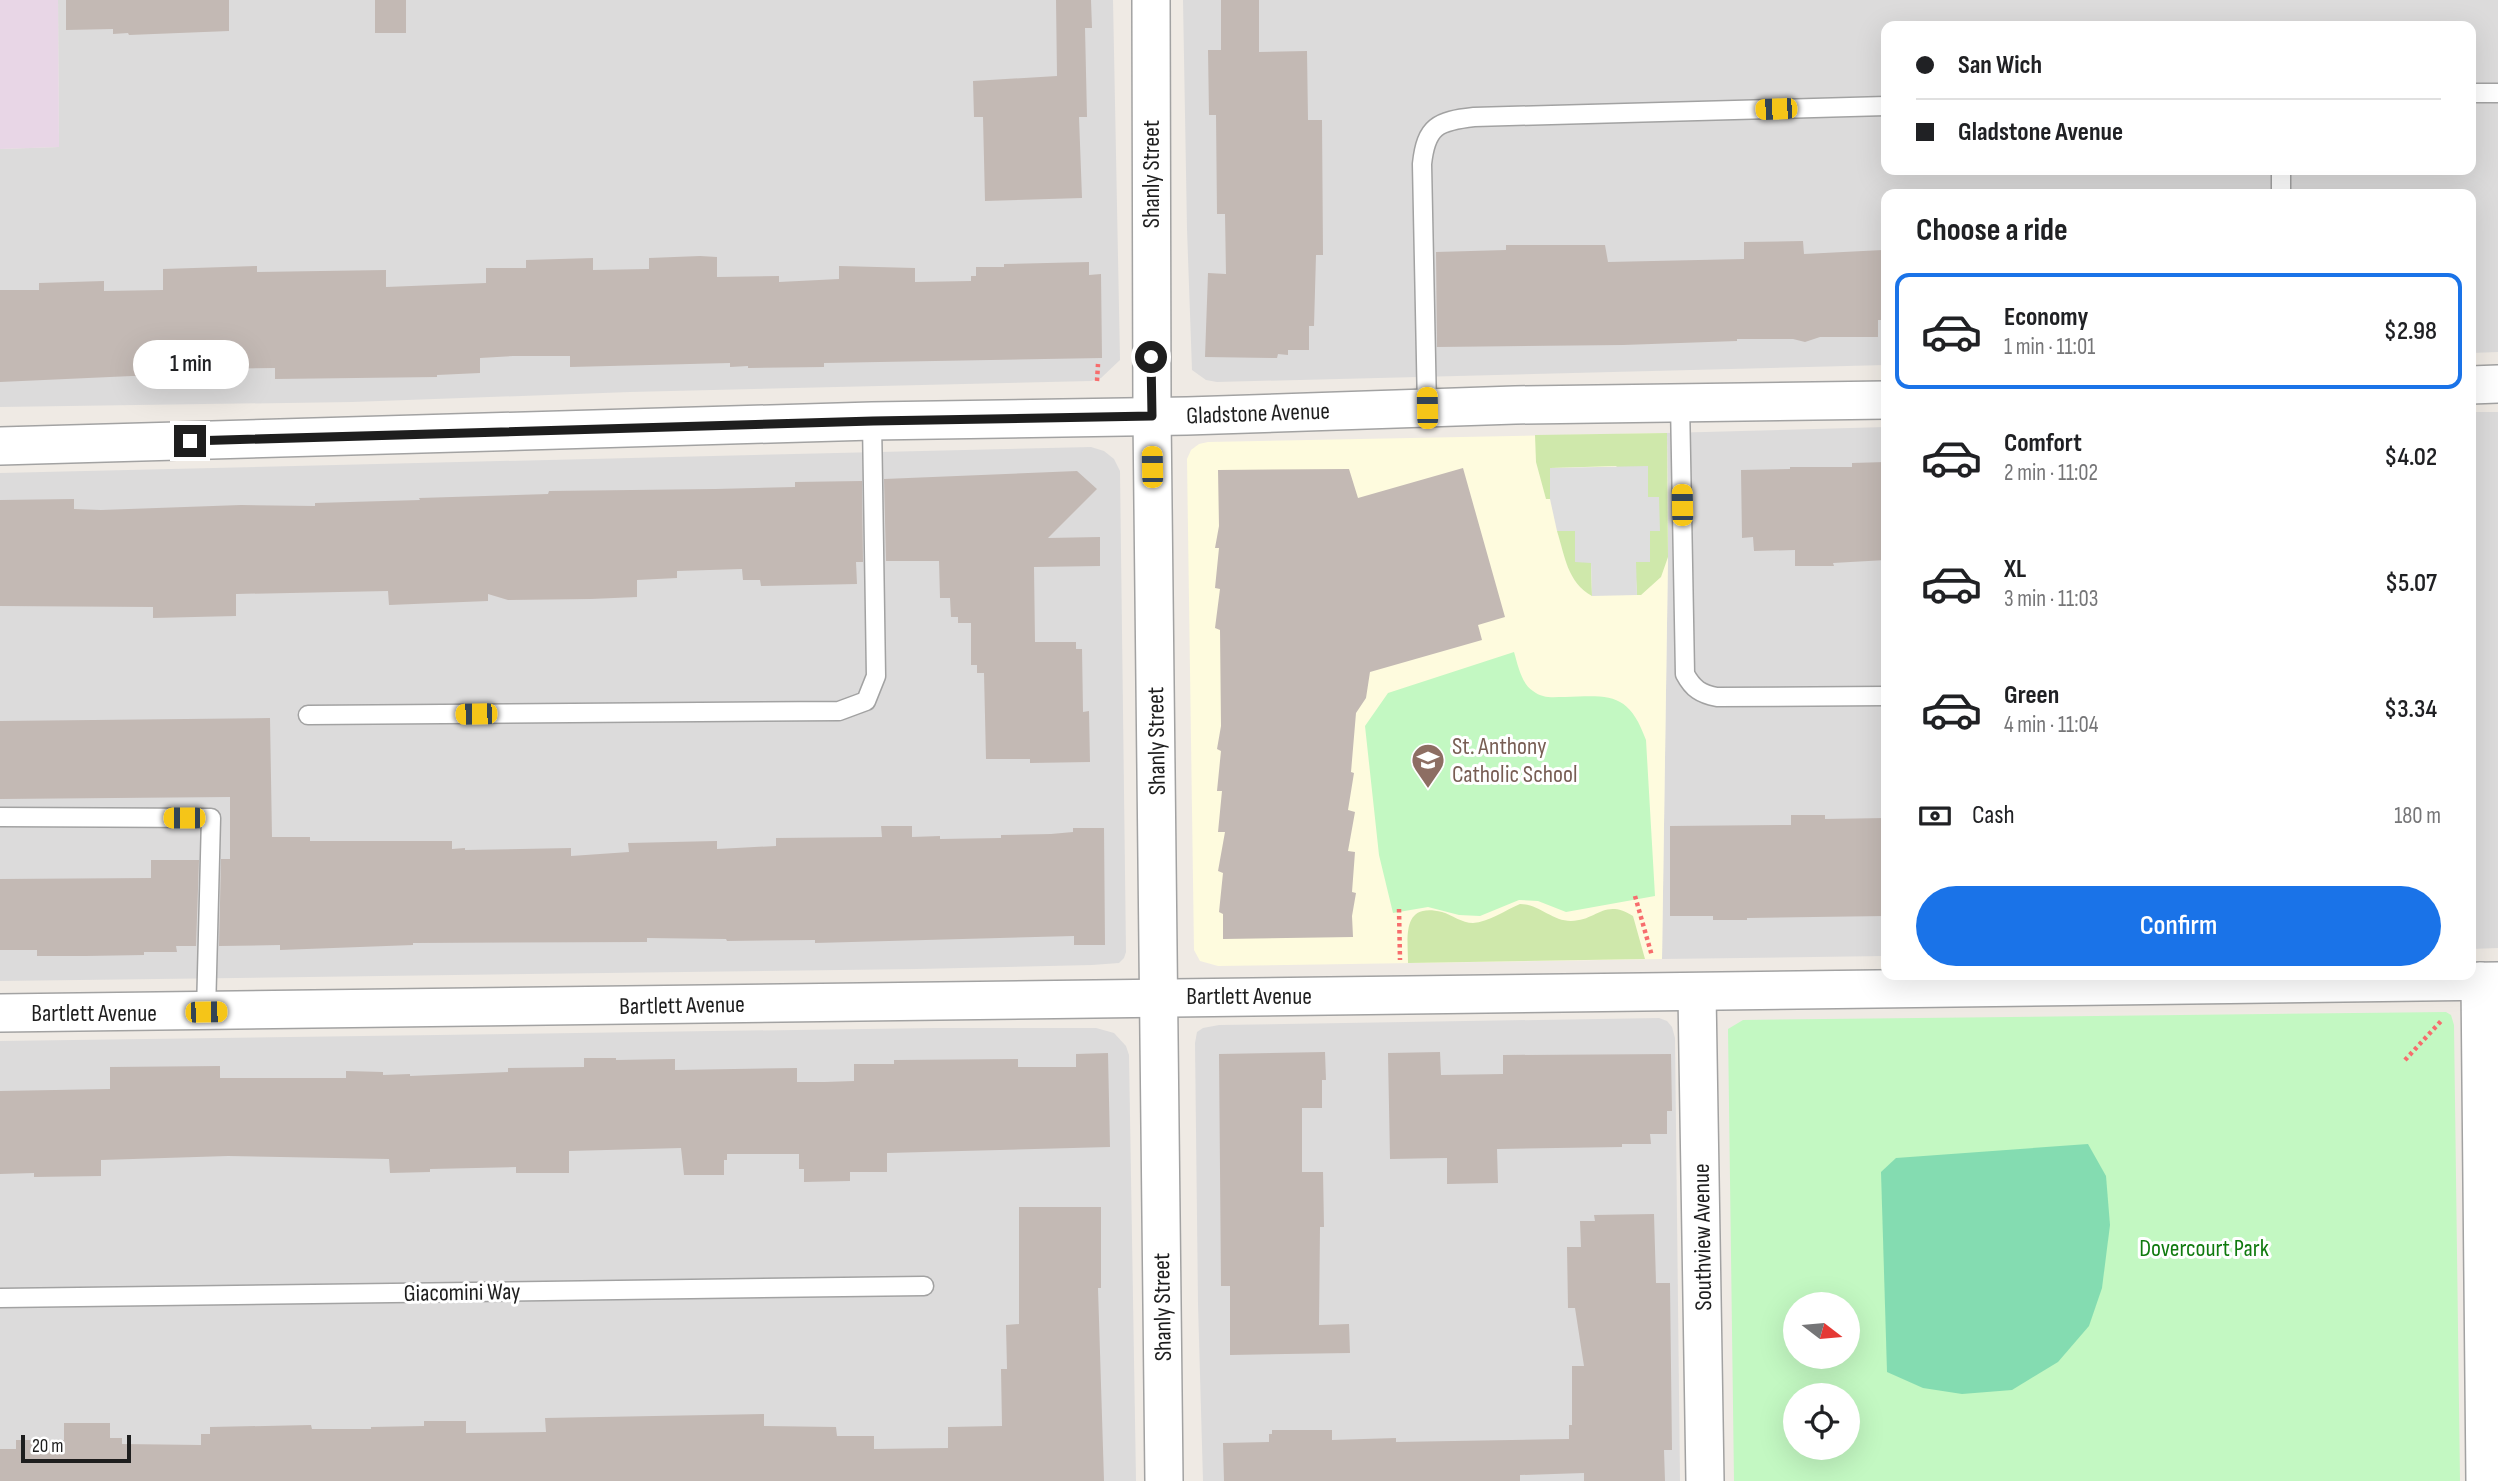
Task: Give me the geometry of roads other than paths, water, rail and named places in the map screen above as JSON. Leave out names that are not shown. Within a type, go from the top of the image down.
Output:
[{"type":"street","name":"Shanly Street","points":[[1151,0],[1152,416],[1164,1481]]},
{"type":"street","points":[[2476,385],[2498,384]]},
{"type":"street","name":"Gladstone Avenue","points":[[0,446],[873,421],[1680,402],[1881,400]]},
{"type":"street","points":[[2485,1481],[2489,981]]},
{"type":"street","name":"Bartlett Avenue","points":[[0,1013],[2489,981]]},
{"type":"street","name":"Southview Avenue","points":[[1697,993],[1705,1481]]},
{"type":"lane","points":[[2476,93],[2498,93]]},
{"type":"lane","points":[[1427,408],[1422,164],[1424,144],[1432,129],[1447,120],[1474,117],[1881,106]]},
{"type":"lane","points":[[1680,402],[1685,674],[1692,686],[1703,694],[1717,697],[1881,696]]},
{"type":"lane","points":[[308,715],[839,711],[866,701],[876,676],[873,421]]},
{"type":"lane","points":[[0,817],[211,818],[206,1012]]},
{"type":"lane","name":"Giacomini Way","points":[[0,1298],[924,1286]]},
{"type":"place","name":"St. Anthony Catholic School","points":[[1428,790]]},
{"type":"park label","name":"Dovercourt Park","points":[[2204,1248]]}]
